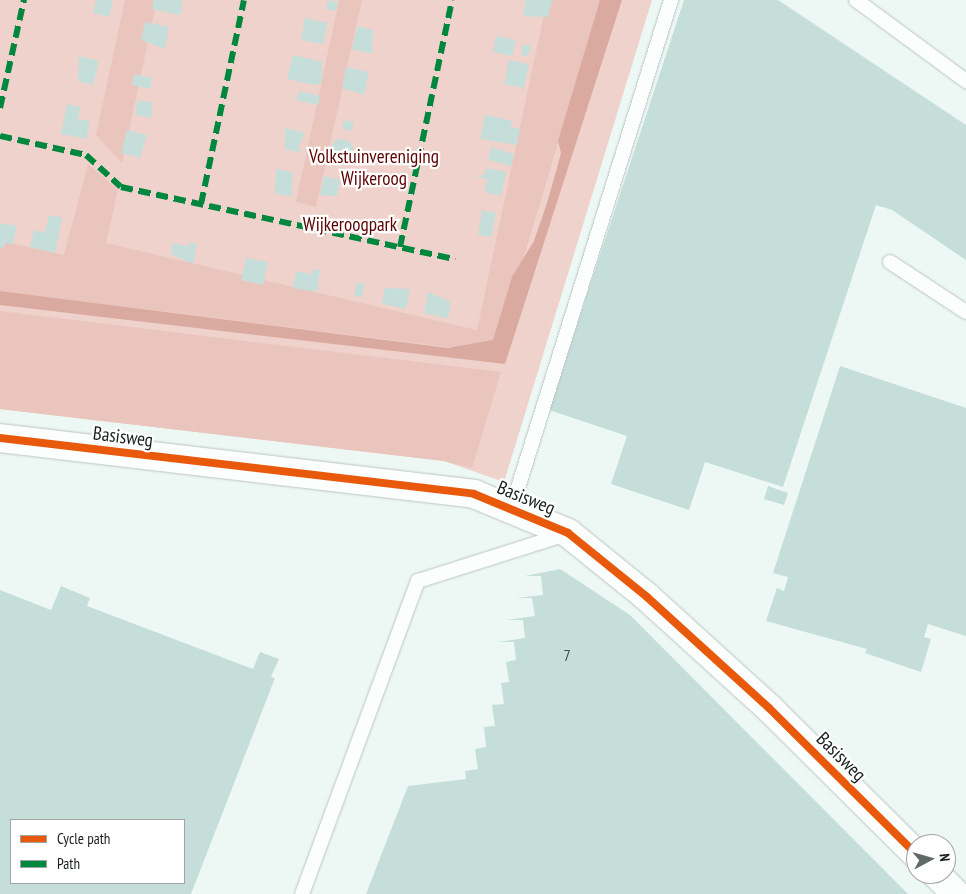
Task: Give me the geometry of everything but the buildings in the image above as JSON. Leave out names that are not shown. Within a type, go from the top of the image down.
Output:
[{"type":"street","name":"Basisweg","points":[[0,438],[474,494],[568,533],[647,596],[762,702],[906,844]]},
{"type":"street","points":[[946,884],[956,894]]},
{"type":"lane","points":[[511,510],[671,0]]},
{"type":"lane","points":[[856,0],[966,81]]},
{"type":"lane","points":[[890,262],[966,312]]},
{"type":"lane","points":[[302,894],[418,581],[568,533]]},
{"type":"green space","name":"Volkstuinvereniging Wijkeroog","points":[[0,0],[652,0],[504,482],[444,461],[0,409]]},
{"type":"shaded area","points":[[125,0],[157,0],[122,163],[96,135]]},
{"type":"shaded area","points":[[339,0],[362,0],[316,207],[296,202]]},
{"type":"shaded area","points":[[547,0],[601,0],[495,353],[0,291],[0,241],[64,255],[88,164],[118,190],[106,243],[477,330]]},
{"type":"shaded area","points":[[600,0],[622,0],[505,364],[0,305],[0,291],[448,348],[493,340],[512,277],[534,241],[548,200],[561,153],[558,141]]},
{"type":"shaded area","points":[[0,311],[501,372],[472,468],[444,461],[0,409]]},
{"type":"marked path","points":[[0,108],[24,0]]},
{"type":"marked path","points":[[201,204],[244,0]]},
{"type":"marked path","points":[[400,247],[452,0]]},
{"type":"marked path","points":[[0,136],[86,155],[121,187],[455,259]]},
{"type":"cycle path","points":[[0,438],[474,494],[568,533],[647,597],[769,708],[906,844]]},
{"type":"park label","name":"Wijkeroogpark","points":[[350,225]]}]
